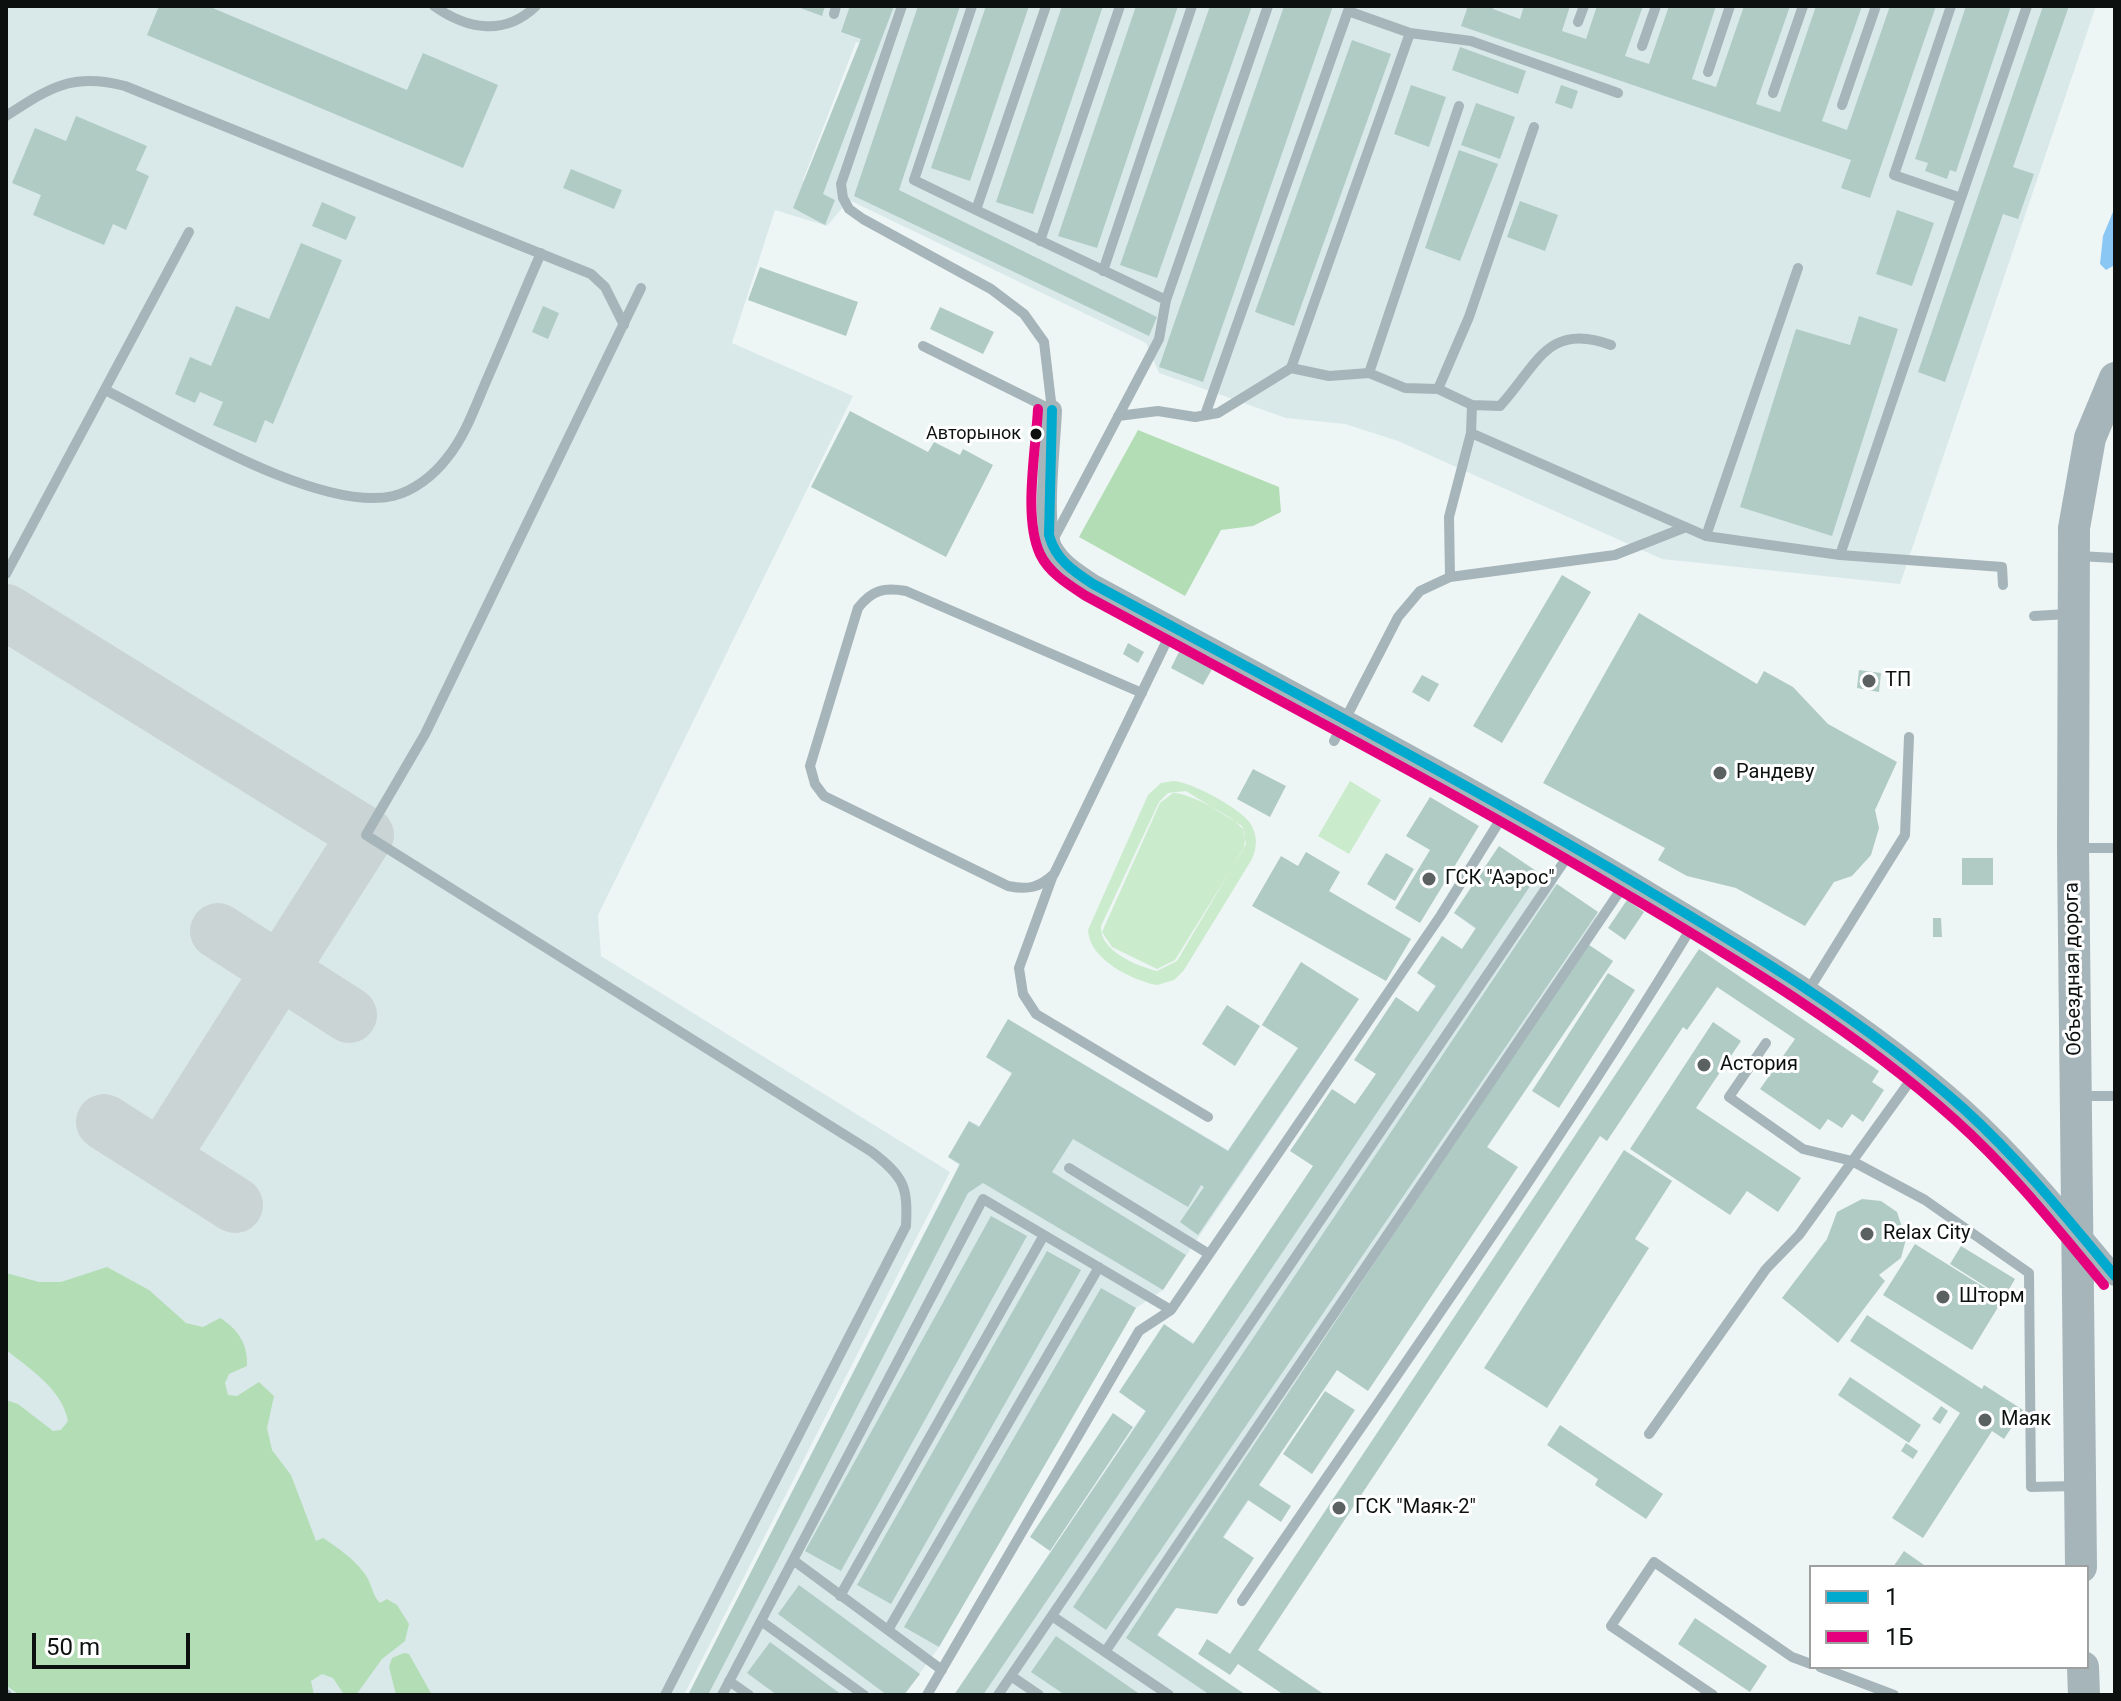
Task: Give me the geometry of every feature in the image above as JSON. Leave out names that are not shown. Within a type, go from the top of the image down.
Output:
[{"type":"main road","name":"Объездная дорога","points":[[2081,1565],[2073,555],[2079,484],[2090,438],[2115,378]]},
{"type":"main road","points":[[2083,1669],[2084,1695]]},
{"type":"street","points":[[1052,410],[1047,523],[1051,544],[1060,558],[1093,584],[1574,847],[1808,991],[1918,1070],[2016,1158],[2115,1276]]},
{"type":"lane","points":[[434,6],[470,25],[501,28],[523,19],[536,6]]},
{"type":"lane","points":[[902,6],[841,184],[843,198],[863,219],[991,289],[1024,314],[1044,342],[1052,410]]},
{"type":"lane","points":[[972,6],[914,180],[1166,300]]},
{"type":"lane","points":[[976,210],[1046,6]]},
{"type":"lane","points":[[1040,241],[1120,6]]},
{"type":"lane","points":[[1103,271],[1192,6]]},
{"type":"lane","points":[[1051,544],[1159,339],[1166,300],[1268,6]]},
{"type":"lane","points":[[1578,22],[1584,6]]},
{"type":"lane","points":[[1642,46],[1656,6]]},
{"type":"lane","points":[[1708,72],[1730,6]]},
{"type":"lane","points":[[1773,93],[1803,6]]},
{"type":"lane","points":[[1842,105],[1876,6]]},
{"type":"lane","points":[[1951,6],[1894,175],[1961,198]]},
{"type":"lane","points":[[1840,555],[2027,6]]},
{"type":"lane","points":[[1205,415],[1348,11],[1410,33],[1471,41],[1618,93]]},
{"type":"lane","points":[[1118,416],[1158,411],[1205,415],[1218,413],[1291,368],[1410,33]]},
{"type":"lane","points":[[6,116],[55,86],[107,81],[541,253],[598,279],[624,325]]},
{"type":"lane","points":[[1369,373],[1459,106]]},
{"type":"lane","points":[[1438,389],[1469,317],[1534,127]]},
{"type":"lane","points":[[6,574],[189,232]]},
{"type":"lane","points":[[105,390],[256,465],[326,492],[363,498],[391,497],[427,478],[447,458],[461,436],[541,253]]},
{"type":"lane","points":[[1706,536],[1798,268]]},
{"type":"lane","points":[[641,288],[425,734],[366,835],[872,1152],[897,1171],[908,1196],[906,1226],[665,1695]]},
{"type":"lane","points":[[1291,368],[1329,376],[1369,373],[1405,388],[1438,389],[1472,405],[1500,406],[1544,350],[1567,338],[1591,338],[1611,345]]},
{"type":"lane","points":[[923,346],[1052,410]]},
{"type":"lane","points":[[1450,577],[1449,517],[1471,433],[1472,405]]},
{"type":"lane","points":[[1471,433],[1706,536],[1840,555],[2002,567],[2003,585]]},
{"type":"lane","points":[[1334,741],[1398,617],[1420,591],[1450,577],[1615,555],[1686,527]]},
{"type":"lane","points":[[2073,555],[2115,558]]},
{"type":"lane","points":[[1054,874],[1041,886],[1024,890],[1008,886],[824,796],[815,784],[810,766],[815,745],[858,608],[868,595],[887,587],[906,591],[1142,693]]},
{"type":"lane","points":[[2034,616],[2072,614]]},
{"type":"lane","points":[[1173,628],[1054,874],[1019,968],[1023,994],[1036,1014],[1208,1117]]},
{"type":"lane","points":[[1808,991],[1905,835],[1909,737]]},
{"type":"lane","points":[[927,1695],[1139,1331],[1171,1310],[1441,915],[1507,809]]},
{"type":"lane","points":[[998,1695],[1574,847]]},
{"type":"lane","points":[[2073,848],[2115,848]]},
{"type":"lane","points":[[1105,1652],[1628,879]]},
{"type":"lane","points":[[1242,1601],[1500,1221],[1696,920]]},
{"type":"lane","points":[[1766,1043],[1729,1097],[1803,1149],[1852,1161],[1925,1200],[2029,1273],[2031,1487],[2080,1485]]},
{"type":"lane","points":[[1649,1434],[1766,1269],[1799,1235],[1918,1070]]},
{"type":"lane","points":[[2075,1096],[2115,1096]]},
{"type":"lane","points":[[1069,1168],[1209,1254]]},
{"type":"lane","points":[[722,1695],[983,1199],[1171,1310]]},
{"type":"lane","points":[[840,1596],[1044,1235]]},
{"type":"lane","points":[[888,1630],[1099,1267]]},
{"type":"lane","points":[[793,1560],[942,1670]]},
{"type":"lane","points":[[1713,1695],[1611,1626],[1654,1562],[1792,1657],[1809,1663]]},
{"type":"lane","points":[[1052,1616],[1169,1695]]},
{"type":"lane","points":[[761,1621],[864,1695]]},
{"type":"lane","points":[[1825,1669],[1894,1695]]},
{"type":"lane","points":[[1011,1676],[1039,1695]]},
{"type":"lane","points":[[729,1681],[749,1695]]},
{"type":"shaded area","points":[[6,6],[2096,6],[1900,584],[1662,559],[1398,441],[1345,424],[1286,418],[1159,373],[1146,343],[849,200],[827,226],[775,210],[732,343],[853,396],[598,915],[601,956],[950,1172],[684,1695],[6,1695]],"holes":[[[856,42],[860,43],[804,181]]]},
{"type":"shaded area","points":[[1499,846],[1598,912],[1586,943],[1613,961],[1158,1635],[1246,1695],[954,1695],[1145,1411],[1132,1401],[1178,1334],[1194,1343],[1435,986],[1417,973],[1442,936],[1462,949],[1475,929],[1454,913]]},
{"type":"shaded area","points":[[1301,962],[1359,999],[1163,1290],[1136,1308],[939,1647],[904,1695],[688,1695],[959,1165],[948,1157],[969,1121],[980,1126],[1012,1074],[986,1057],[1008,1019],[1228,1150],[1298,1048],[1262,1025]]},
{"type":"green space","points":[[1138,430],[1279,487],[1281,512],[1253,526],[1221,530],[1185,596],[1079,537]]},
{"type":"green space","points":[[1350,781],[1381,800],[1349,854],[1318,836]]},
{"type":"green space","points":[[1181,782],[1226,804],[1250,823],[1256,841],[1252,859],[1184,970],[1174,980],[1157,985],[1124,973],[1103,959],[1090,940],[1088,930],[1148,795],[1161,783]],"holes":[[[1186,791],[1242,826],[1246,844],[1177,961],[1157,971],[1130,961],[1112,949],[1102,935],[1101,926],[1159,802],[1168,793]]]},
{"type":"green space","points":[[1173,793],[1221,812],[1243,830],[1245,842],[1175,960],[1157,969],[1112,947],[1102,932],[1160,803]]},
{"type":"green space","points":[[107,1267],[149,1290],[186,1323],[203,1327],[220,1318],[237,1332],[244,1344],[247,1366],[229,1374],[225,1383],[228,1395],[237,1396],[259,1382],[274,1396],[267,1428],[272,1450],[291,1475],[316,1541],[323,1538],[350,1558],[367,1577],[380,1603],[387,1599],[397,1605],[409,1624],[405,1641],[382,1659],[356,1695],[343,1693],[333,1678],[322,1674],[311,1681],[314,1695],[19,1695],[6,1685],[6,1400],[18,1404],[53,1431],[61,1430],[68,1421],[52,1389],[6,1350],[6,1273],[39,1282],[61,1282]]},
{"type":"green space","points":[[409,1654],[432,1695],[396,1695],[389,1667],[392,1658]]},
{"type":"water","points":[[2115,207],[2115,265],[2106,270],[2100,264],[2103,236]]},
{"type":"building","points":[[159,6],[208,6],[407,90],[423,53],[498,85],[463,168],[147,35]]},
{"type":"building","points":[[795,6],[825,6],[822,16]]},
{"type":"building","points":[[850,6],[894,6],[823,194],[835,200],[825,225],[793,208],[861,39],[841,32]]},
{"type":"building","points":[[918,6],[960,6],[899,190],[1157,317],[1149,336],[854,196]]},
{"type":"building","points":[[986,6],[1029,6],[970,181],[931,168]]},
{"type":"building","points":[[1062,6],[1103,6],[1033,214],[996,202]]},
{"type":"building","points":[[1136,6],[1178,6],[1097,248],[1058,236]]},
{"type":"building","points":[[1210,6],[1252,6],[1157,278],[1120,265]]},
{"type":"building","points":[[1284,6],[1333,6],[1203,382],[1159,367]]},
{"type":"building","points":[[1468,6],[1494,6],[1493,9],[1520,19],[1524,6],[1570,6],[1562,31],[1586,39],[1597,6],[1643,6],[1625,56],[1649,64],[1669,6],[1716,6],[1692,79],[1716,87],[1744,6],[1790,6],[1756,104],[1780,112],[1816,6],[1862,6],[1822,121],[1847,130],[1890,6],[1936,6],[1870,198],[1841,188],[1851,160],[1461,26]]},
{"type":"building","points":[[1966,6],[2011,6],[1956,172],[1950,170],[1947,179],[1925,171],[1928,163],[1915,159]]},
{"type":"building","points":[[2043,6],[2069,6],[2013,167],[2034,174],[2018,219],[2003,214],[1945,382],[1918,372]]},
{"type":"building","points":[[1352,40],[1391,54],[1294,326],[1255,312]]},
{"type":"building","points":[[1460,47],[1526,71],[1518,94],[1452,70]]},
{"type":"building","points":[[1411,85],[1446,97],[1429,147],[1394,134]]},
{"type":"building","points":[[1561,85],[1578,91],[1572,109],[1555,103]]},
{"type":"building","points":[[1476,103],[1515,117],[1500,159],[1461,145]]},
{"type":"building","points":[[76,116],[147,146],[136,170],[149,176],[126,230],[113,224],[104,245],[33,215],[41,195],[12,183],[35,128],[66,141]]},
{"type":"building","points":[[1459,150],[1498,164],[1460,261],[1425,248]]},
{"type":"building","points":[[571,169],[622,190],[614,209],[563,188]]},
{"type":"building","points":[[1520,201],[1558,215],[1545,251],[1507,237]]},
{"type":"building","points":[[322,202],[356,217],[346,240],[312,226]]},
{"type":"building","points":[[1897,210],[1934,223],[1912,286],[1876,274]]},
{"type":"building","points":[[301,243],[342,260],[273,424],[265,420],[256,443],[213,425],[223,402],[200,392],[195,403],[175,394],[190,357],[211,366],[236,306],[269,319]]},
{"type":"building","points":[[760,267],[858,302],[846,336],[748,300]]},
{"type":"building","points":[[543,306],[559,313],[548,339],[532,332]]},
{"type":"building","points":[[940,307],[994,332],[983,354],[930,329]]},
{"type":"building","points":[[1859,316],[1898,329],[1832,536],[1740,507],[1796,329],[1850,345]]},
{"type":"building","points":[[850,411],[928,452],[934,442],[960,455],[963,449],[993,465],[946,557],[811,487]]},
{"type":"building","points":[[1562,575],[1591,592],[1502,743],[1473,726]]},
{"type":"building","name":"Рандеву","points":[[1639,613],[1757,684],[1764,671],[1793,687],[1828,724],[1897,762],[1875,810],[1879,828],[1871,855],[1852,876],[1834,882],[1805,926],[1736,888],[1687,876],[1658,860],[1665,848],[1543,783]]},
{"type":"building","points":[[1128,643],[1144,652],[1138,663],[1123,654]]},
{"type":"building","points":[[1179,652],[1212,669],[1203,685],[1171,668]]},
{"type":"building","name":"ТП","points":[[1859,670],[1881,673],[1879,692],[1857,688]]},
{"type":"building","points":[[1422,675],[1439,684],[1429,702],[1412,692]]},
{"type":"building","points":[[1253,769],[1286,786],[1270,817],[1237,799]]},
{"type":"building","name":"ГСК \"Аэрос\"","points":[[1430,797],[1479,826],[1420,923],[1395,908],[1430,850],[1406,836]]},
{"type":"building","points":[[1499,846],[1539,873],[983,1695],[954,1695],[1146,1411],[1119,1392],[1164,1324],[1193,1344],[1313,1166],[1290,1151],[1332,1089],[1355,1104],[1376,1074],[1354,1060],[1396,997],[1418,1012],[1436,986],[1417,973],[1442,936],[1462,949],[1476,928],[1454,913]]},
{"type":"building","points":[[1306,852],[1340,872],[1329,891],[1411,939],[1386,981],[1252,906],[1281,856],[1298,866]]},
{"type":"building","points":[[1386,853],[1414,869],[1395,901],[1367,884]]},
{"type":"building","points":[[1962,858],[1993,858],[1993,885],[1962,885]]},
{"type":"building","points":[[1557,884],[1598,912],[1106,1630],[1073,1607]]},
{"type":"building","points":[[1627,900],[1644,912],[1625,940],[1608,928]]},
{"type":"building","points":[[1933,918],[1941,918],[1942,937],[1933,937]]},
{"type":"building","points":[[1586,943],[1613,961],[1487,1147],[1518,1167],[1368,1391],[1337,1370],[1259,1485],[1291,1506],[1281,1522],[1248,1500],[1223,1537],[1254,1558],[1217,1614],[1176,1608],[1157,1635],[1246,1695],[1210,1695],[1126,1638]]},
{"type":"building","points":[[1699,949],[1879,1071],[1872,1082],[1884,1090],[1863,1122],[1852,1114],[1842,1128],[1828,1119],[1820,1130],[1760,1089],[1795,1039],[1717,987],[1687,1030],[1683,1027],[1607,1141],[1600,1136],[1258,1650],[1325,1695],[1284,1695],[1238,1664],[1230,1675],[1198,1654],[1207,1639],[1230,1654]]},
{"type":"building","points":[[1301,962],[1359,999],[1198,1235],[1180,1222],[1204,1187],[1201,1185],[1188,1207],[1073,1139],[1052,1172],[1186,1255],[1163,1290],[983,1183],[968,1193],[708,1695],[688,1695],[960,1164],[948,1157],[969,1121],[979,1127],[1012,1073],[986,1057],[1008,1019],[1228,1151],[1298,1048],[1262,1025]]},
{"type":"building","points":[[1608,973],[1635,990],[1559,1108],[1532,1091]]},
{"type":"building","points":[[1227,1005],[1260,1026],[1235,1066],[1202,1044]]},
{"type":"building","points":[[1713,1022],[1741,1041],[1696,1108],[1801,1178],[1778,1212],[1747,1191],[1730,1215],[1630,1149]]},
{"type":"building","points":[[1624,1150],[1672,1181],[1635,1239],[1649,1248],[1547,1408],[1484,1368]]},
{"type":"building","points":[[1862,1199],[1881,1201],[1897,1212],[1906,1239],[1901,1258],[1879,1275],[1885,1281],[1838,1343],[1782,1298],[1827,1239],[1837,1212]]},
{"type":"building","points":[[991,1216],[1027,1236],[841,1571],[805,1551]]},
{"type":"building","name":"Шторм","points":[[1915,1244],[2003,1299],[1972,1350],[1883,1295]]},
{"type":"building","points":[[1961,1246],[2015,1279],[2004,1298],[1950,1264]]},
{"type":"building","points":[[1047,1251],[1081,1270],[891,1604],[857,1585]]},
{"type":"building","points":[[1101,1288],[1136,1308],[939,1647],[904,1627]]},
{"type":"building","name":"Маяк","points":[[1867,1315],[1982,1389],[1984,1385],[2023,1410],[2004,1439],[1992,1431],[1923,1538],[1892,1518],[1960,1413],[1850,1341]]},
{"type":"building","points":[[1850,1377],[1921,1425],[1909,1443],[1838,1395]]},
{"type":"building","points":[[1325,1391],[1355,1410],[1312,1474],[1283,1454]]},
{"type":"building","points":[[1941,1406],[1948,1411],[1940,1424],[1932,1419]]},
{"type":"building","points":[[1113,1413],[1133,1427],[1050,1551],[1030,1537]]},
{"type":"building","points":[[1560,1425],[1663,1494],[1646,1519],[1595,1485],[1598,1479],[1547,1445]]},
{"type":"building","points":[[1906,1443],[1918,1451],[1913,1459],[1901,1451]]},
{"type":"building","points":[[1904,1551],[1924,1565],[1894,1565]]},
{"type":"building","points":[[799,1585],[920,1674],[904,1695],[887,1695],[778,1614]]},
{"type":"building","points":[[1695,1618],[1767,1666],[1750,1692],[1678,1644]]},
{"type":"building","points":[[1056,1636],[1141,1695],[1065,1695],[1031,1672]]},
{"type":"building","points":[[770,1642],[842,1695],[777,1695],[747,1673]]},
{"type":"taxiway","points":[[6,612],[366,835],[161,1158]]},
{"type":"taxiway","points":[[218,931],[349,1015]]},
{"type":"taxiway","points":[[104,1122],[235,1205]]},
{"type":"transit line","name":"1Б","points":[[1038,409],[1032,522],[1040,554],[1060,578],[1086,596],[1358,742],[1559,855],[1796,999],[1877,1056],[1975,1138],[2014,1178],[2104,1285]]},
{"type":"transit line","name":"1","points":[[1052,410],[1049,535],[1060,558],[1072,569],[1093,584],[1568,844],[1721,934],[1805,988],[1887,1046],[1985,1128],[2115,1276]]},
{"type":"place","name":"Авторынок","points":[[1036,434]]},
{"type":"place","name":"ТП","points":[[1869,681]]},
{"type":"place","name":"Рандеву","points":[[1720,773]]},
{"type":"place","name":"ГСК \"Аэрос\"","points":[[1429,879]]},
{"type":"place","name":"Астория","points":[[1704,1065]]},
{"type":"place","name":"Relax City","points":[[1867,1234]]},
{"type":"place","name":"Шторм","points":[[1943,1297]]},
{"type":"place","name":"Маяк","points":[[1985,1420]]},
{"type":"place","name":"ГСК \"Маяк-2\"","points":[[1339,1508]]}]
